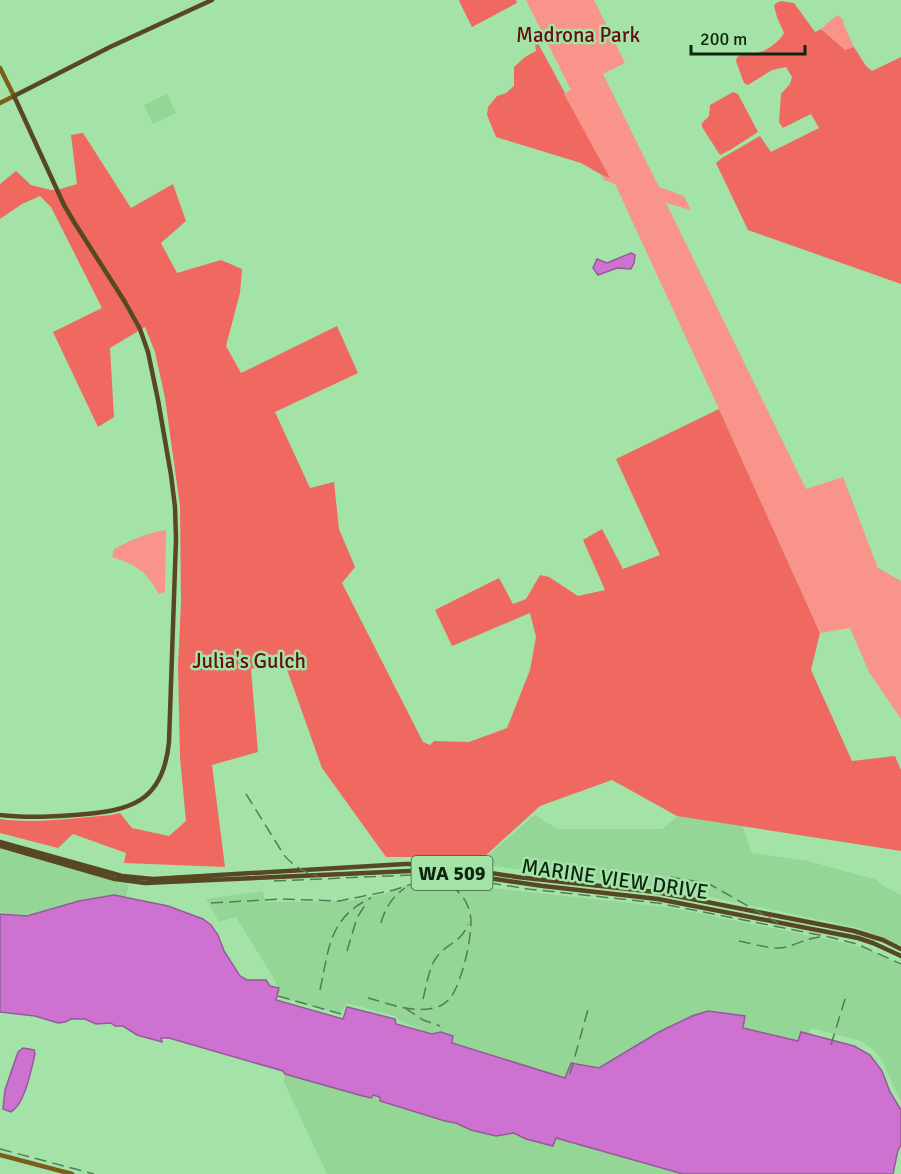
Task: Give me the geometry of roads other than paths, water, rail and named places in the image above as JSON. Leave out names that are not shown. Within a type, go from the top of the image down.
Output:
[{"type":"main road","points":[[0,815],[42,818],[111,812],[136,803],[156,786],[166,761],[169,742],[175,573],[172,485],[148,352],[140,329],[125,302],[64,205],[14,96],[110,47],[212,0]]},
{"type":"main road","name":"MARINE VIEW DRIVE","points":[[0,844],[139,879],[434,864],[517,877],[665,894],[860,933],[883,940],[901,949]]},
{"type":"main road","name":"MARINE VIEW DRIVE","points":[[0,844],[115,879],[145,883],[432,870],[666,900],[846,936],[873,943],[901,956]]},
{"type":"street","points":[[0,68],[14,96],[0,104]]},
{"type":"street","points":[[0,1155],[72,1174]]},
{"type":"railway","points":[[246,794],[284,855],[299,868],[317,876]]},
{"type":"railway","points":[[274,881],[434,874],[528,889],[658,903],[857,944],[901,964]]},
{"type":"railway","points":[[670,877],[711,885],[778,923]]},
{"type":"railway","points":[[211,903],[281,899],[339,901],[394,890],[427,879]]},
{"type":"railway","points":[[368,998],[404,1008],[422,1009],[440,1006],[451,997],[467,954],[471,917],[467,903],[460,894],[453,887],[437,880]]},
{"type":"railway","points":[[381,923],[390,903],[405,888]]},
{"type":"railway","points":[[320,990],[329,949],[338,925],[346,915],[371,898]]},
{"type":"railway","points":[[347,951],[357,918],[365,905]]},
{"type":"railway","points":[[423,999],[434,962],[444,949],[462,935],[468,924]]},
{"type":"railway","points":[[739,941],[778,948],[820,937]]},
{"type":"railway","points":[[278,996],[341,1014]]},
{"type":"railway","points":[[831,1045],[845,999]]},
{"type":"railway","points":[[570,1074],[589,1006]]},
{"type":"railway","points":[[405,1008],[423,1020],[440,1026]]},
{"type":"railway","points":[[0,1149],[94,1174]]},
{"type":"park label","name":"Madrona Park","points":[[578,35]]},
{"type":"park label","name":"Julia's Gulch","points":[[249,661]]}]
